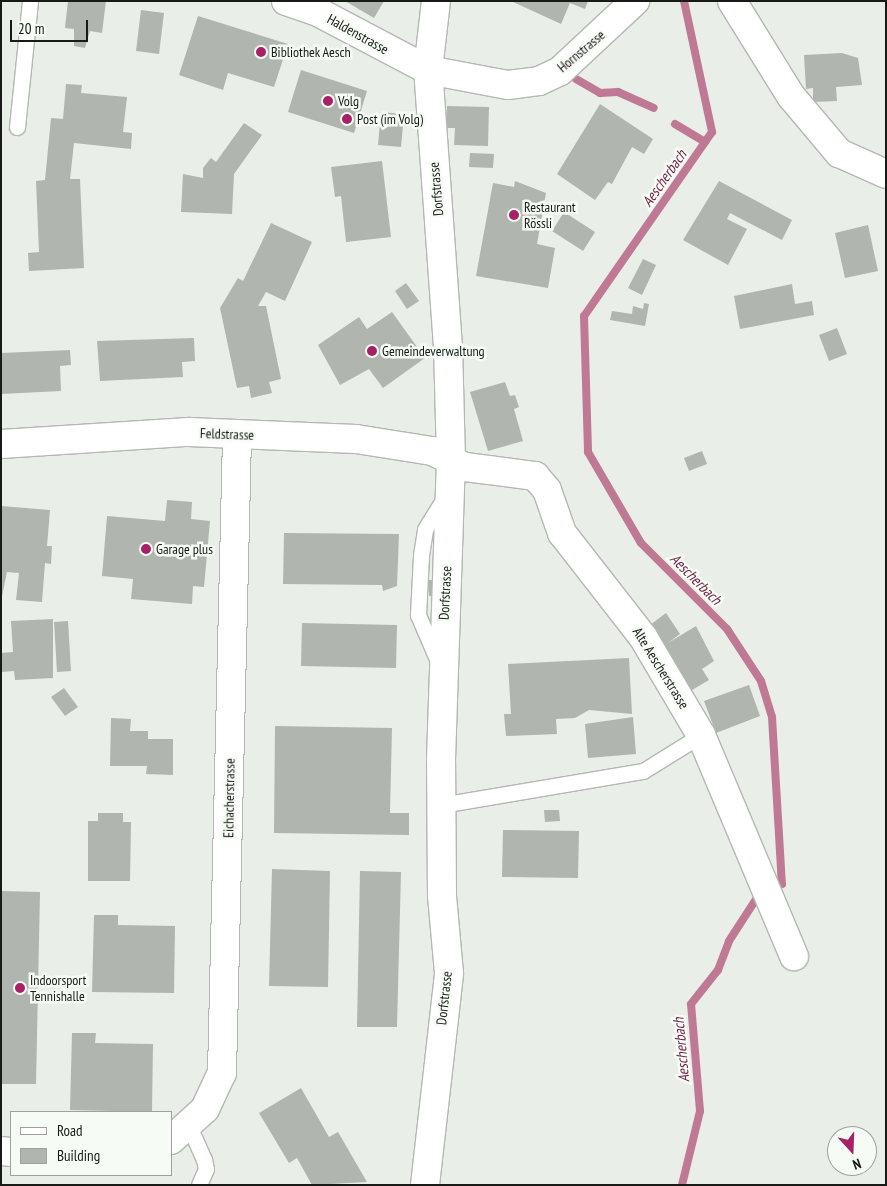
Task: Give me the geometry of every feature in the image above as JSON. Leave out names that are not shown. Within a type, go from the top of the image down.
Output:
[{"type":"street","name":"Haldenstrasse","points":[[286,1],[320,13],[428,70]]},
{"type":"street","name":"Dorfstrasse","points":[[425,1185],[448,973],[441,805],[442,670],[451,460],[448,347],[428,70],[436,1]]},
{"type":"street","name":"Hornstrasse","points":[[428,70],[508,85],[539,81],[585,51],[635,1]]},
{"type":"street","points":[[732,1],[791,96],[839,154],[886,174]]},
{"type":"street","name":"Feldstrasse","points":[[1,444],[189,432],[237,436],[356,439],[432,451],[451,460]]},
{"type":"street","name":"Eichacherstrasse","points":[[180,1133],[215,1093],[225,1043],[237,436]]},
{"type":"street","name":"Alte Aescherstrasse","points":[[451,460],[465,467],[535,476],[547,490],[562,533],[643,637],[701,735],[776,908],[794,956]]},
{"type":"lane","points":[[17,127],[30,1]]},
{"type":"lane","points":[[441,805],[643,771],[701,735]]},
{"type":"lane","points":[[180,1133],[205,1164],[199,1185]]},
{"type":"building","points":[[68,1],[106,1],[102,33],[90,31],[85,48],[74,46],[74,29],[65,28]]},
{"type":"building","points":[[345,1],[384,1],[374,18]]},
{"type":"building","points":[[511,1],[588,1],[585,9],[570,3],[561,24]]},
{"type":"building","points":[[141,10],[164,13],[159,54],[136,51]]},
{"type":"building","points":[[198,16],[288,44],[274,87],[228,73],[223,90],[179,75]]},
{"type":"building","points":[[842,53],[858,58],[862,85],[836,87],[837,101],[813,102],[813,88],[806,89],[804,55]]},
{"type":"building","name":"Volg","points":[[301,70],[367,91],[354,133],[288,112]]},
{"type":"building","points":[[66,84],[82,85],[81,93],[127,97],[123,132],[132,133],[131,149],[74,143],[70,179],[80,179],[84,268],[29,271],[28,253],[39,252],[36,181],[45,180],[51,118],[63,119]]},
{"type":"building","points":[[600,104],[653,139],[644,154],[632,147],[612,184],[608,182],[595,200],[557,174]]},
{"type":"building","points":[[447,106],[489,107],[488,146],[454,145],[455,128],[446,128]]},
{"type":"building","points":[[381,112],[404,114],[401,147],[378,145]]},
{"type":"building","points":[[244,123],[262,135],[234,174],[232,214],[181,212],[183,174],[203,178],[203,168],[211,158],[216,162]]},
{"type":"building","points":[[470,153],[494,154],[493,168],[469,167]]},
{"type":"building","points":[[382,161],[391,237],[346,242],[341,196],[335,197],[331,167]]},
{"type":"building","name":"Restaurant Rössli","points":[[515,181],[546,193],[537,244],[555,248],[548,288],[476,276],[493,183],[514,187]]},
{"type":"building","points":[[719,181],[792,220],[782,240],[730,213],[727,219],[747,229],[728,265],[683,240]]},
{"type":"building","points":[[564,212],[595,232],[583,251],[552,231]]},
{"type":"building","points":[[271,223],[312,242],[285,301],[266,292],[258,306],[266,306],[281,379],[269,382],[272,393],[251,398],[249,386],[237,388],[220,308],[238,278],[243,281]]},
{"type":"building","points":[[868,225],[878,271],[845,278],[835,233]]},
{"type":"building","points":[[643,259],[656,265],[642,295],[628,288]]},
{"type":"building","points":[[406,283],[419,301],[407,309],[395,291]]},
{"type":"building","points":[[792,284],[795,304],[812,301],[814,315],[740,329],[734,296]]},
{"type":"building","points":[[644,303],[649,304],[645,326],[610,320],[612,311],[632,314],[633,306],[643,309]]},
{"type":"building","name":"Gemeindeverwaltung","points":[[392,312],[425,358],[383,388],[369,369],[340,385],[318,345],[359,317],[367,329]]},
{"type":"building","points":[[837,328],[847,354],[829,361],[819,335]]},
{"type":"building","points":[[194,338],[195,361],[182,362],[183,377],[100,381],[97,341]]},
{"type":"building","points":[[70,350],[71,365],[60,366],[61,391],[1,394],[1,353]]},
{"type":"building","points":[[505,382],[510,396],[515,395],[519,407],[514,409],[523,441],[488,451],[470,392]]},
{"type":"building","points":[[702,451],[707,464],[689,471],[684,458]]},
{"type":"building","name":"Garage plus","points":[[167,500],[192,502],[191,519],[210,521],[204,587],[193,586],[192,604],[131,599],[133,579],[102,576],[107,516],[165,521]]},
{"type":"building","points":[[1,506],[50,510],[47,546],[52,546],[51,564],[45,563],[42,602],[16,600],[19,573],[7,572],[1,601]]},
{"type":"building","points":[[284,533],[399,534],[397,586],[383,591],[382,585],[283,584]]},
{"type":"building","points":[[429,580],[436,580],[436,596],[429,596]]},
{"type":"building","points":[[666,613],[680,634],[668,643],[696,626],[714,661],[702,669],[709,680],[692,690],[650,625]]},
{"type":"building","points":[[53,619],[53,678],[15,680],[14,671],[1,672],[1,653],[13,652],[11,621]]},
{"type":"building","points":[[68,621],[71,671],[57,672],[54,622]]},
{"type":"building","points":[[302,623],[397,625],[396,668],[301,666]]},
{"type":"building","points":[[629,658],[632,714],[589,710],[575,718],[556,719],[557,734],[506,736],[504,714],[511,714],[508,664]]},
{"type":"building","points":[[749,685],[760,716],[716,733],[704,701]]},
{"type":"building","points":[[64,688],[78,707],[65,716],[51,697]]},
{"type":"building","points":[[633,717],[636,754],[588,758],[585,724]]},
{"type":"building","points":[[111,718],[131,719],[130,731],[148,731],[148,739],[173,739],[173,775],[146,774],[147,766],[110,766]]},
{"type":"building","points":[[275,726],[392,728],[390,813],[409,813],[409,835],[274,833]]},
{"type":"building","points":[[544,810],[559,810],[560,821],[545,822]]},
{"type":"building","points":[[98,813],[123,813],[123,822],[131,822],[130,881],[88,881],[88,821],[98,821]]},
{"type":"building","points":[[503,830],[579,831],[578,878],[502,877]]},
{"type":"building","points":[[272,869],[330,871],[328,987],[269,986]]},
{"type":"building","points":[[360,871],[401,872],[397,1027],[357,1027]]},
{"type":"building","name":"Indoorsport Tennishalle","points":[[1,891],[40,892],[36,1084],[1,1084]]},
{"type":"building","points":[[94,915],[118,915],[118,925],[175,926],[174,993],[92,992]]},
{"type":"building","points":[[72,1033],[96,1033],[95,1043],[153,1044],[152,1111],[70,1110]]},
{"type":"building","points":[[301,1088],[329,1137],[338,1132],[367,1182],[312,1185],[297,1158],[289,1163],[259,1113]]},
{"type":"waterway","name":"Aescherbach","points":[[684,1],[712,132],[584,316],[588,452],[641,543],[727,629],[761,681],[772,717],[782,884],[771,888]]},
{"type":"waterway","points":[[576,79],[600,93],[618,92],[654,108]]},
{"type":"waterway","points":[[675,124],[705,142]]},
{"type":"waterway","name":"Aescherbach","points":[[682,1185],[700,1111],[691,1004],[718,970],[729,941],[760,893]]},
{"type":"place","name":"Bibliothek Aesch","points":[[261,52]]},
{"type":"place","name":"Volg","points":[[328,101]]},
{"type":"place","name":"Post (im Volg)","points":[[347,119]]},
{"type":"place","name":"Restaurant Rössli","points":[[514,215]]},
{"type":"place","name":"Gemeindeverwaltung","points":[[372,351]]},
{"type":"place","name":"Garage plus","points":[[146,549]]},
{"type":"place","name":"Indoorsport Tennishalle","points":[[20,988]]}]
